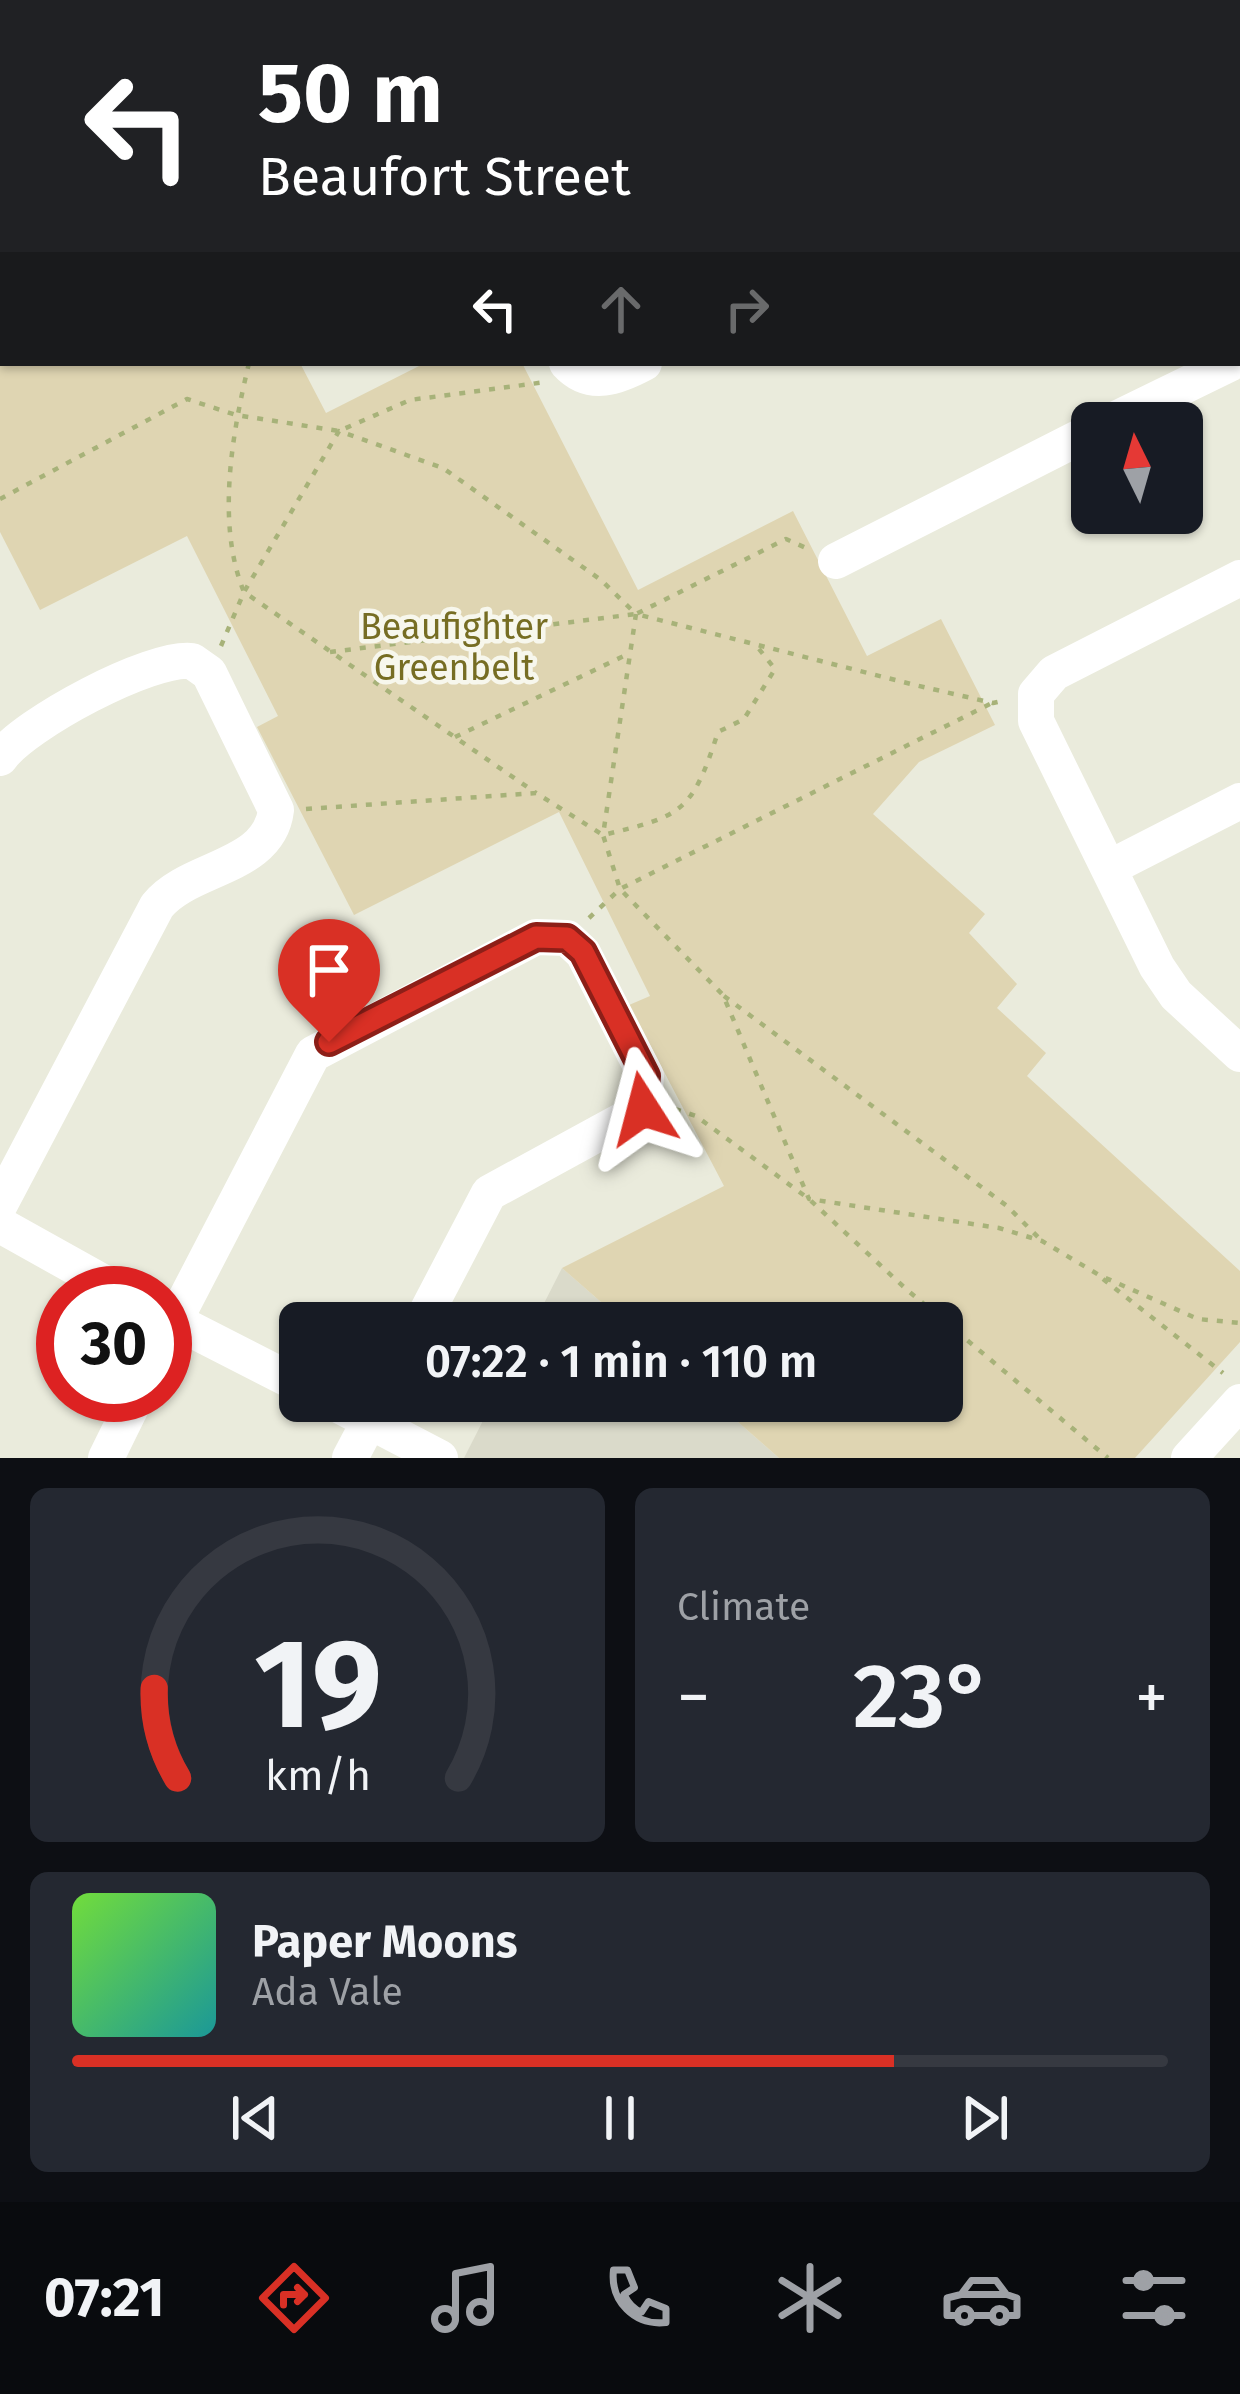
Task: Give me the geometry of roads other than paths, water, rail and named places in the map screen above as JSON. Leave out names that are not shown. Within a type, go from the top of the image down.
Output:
[{"type":"street","points":[[576,369],[606,379],[637,366]]},
{"type":"street","points":[[1154,402],[1233,366]]},
{"type":"street","points":[[836,561],[1071,442]]},
{"type":"street","points":[[1240,578],[1054,673],[1036,694],[1036,721],[1111,867],[1139,933],[1176,995],[1240,1054]]},
{"type":"street","points":[[0,758],[40,724],[156,666],[185,659],[209,673],[276,810],[274,824],[258,847],[179,888],[157,906],[0,1204]]},
{"type":"street","points":[[1111,867],[1240,801]]},
{"type":"street","points":[[192,1280],[313,1054],[536,937],[567,938],[583,952],[639,1062],[646,1099],[643,1109],[624,1124],[489,1193],[432,1302]]},
{"type":"street","points":[[0,1225],[74,1266]]},
{"type":"street","points":[[192,1336],[279,1375]]},
{"type":"street","points":[[1189,1458],[1231,1388]]},
{"type":"street","points":[[106,1458],[124,1422]]},
{"type":"street","points":[[350,1458],[369,1422]]},
{"type":"street","points":[[390,1422],[440,1458]]},
{"type":"park label","name":"Beaufighter Greenbelt","points":[[454,646]]}]
